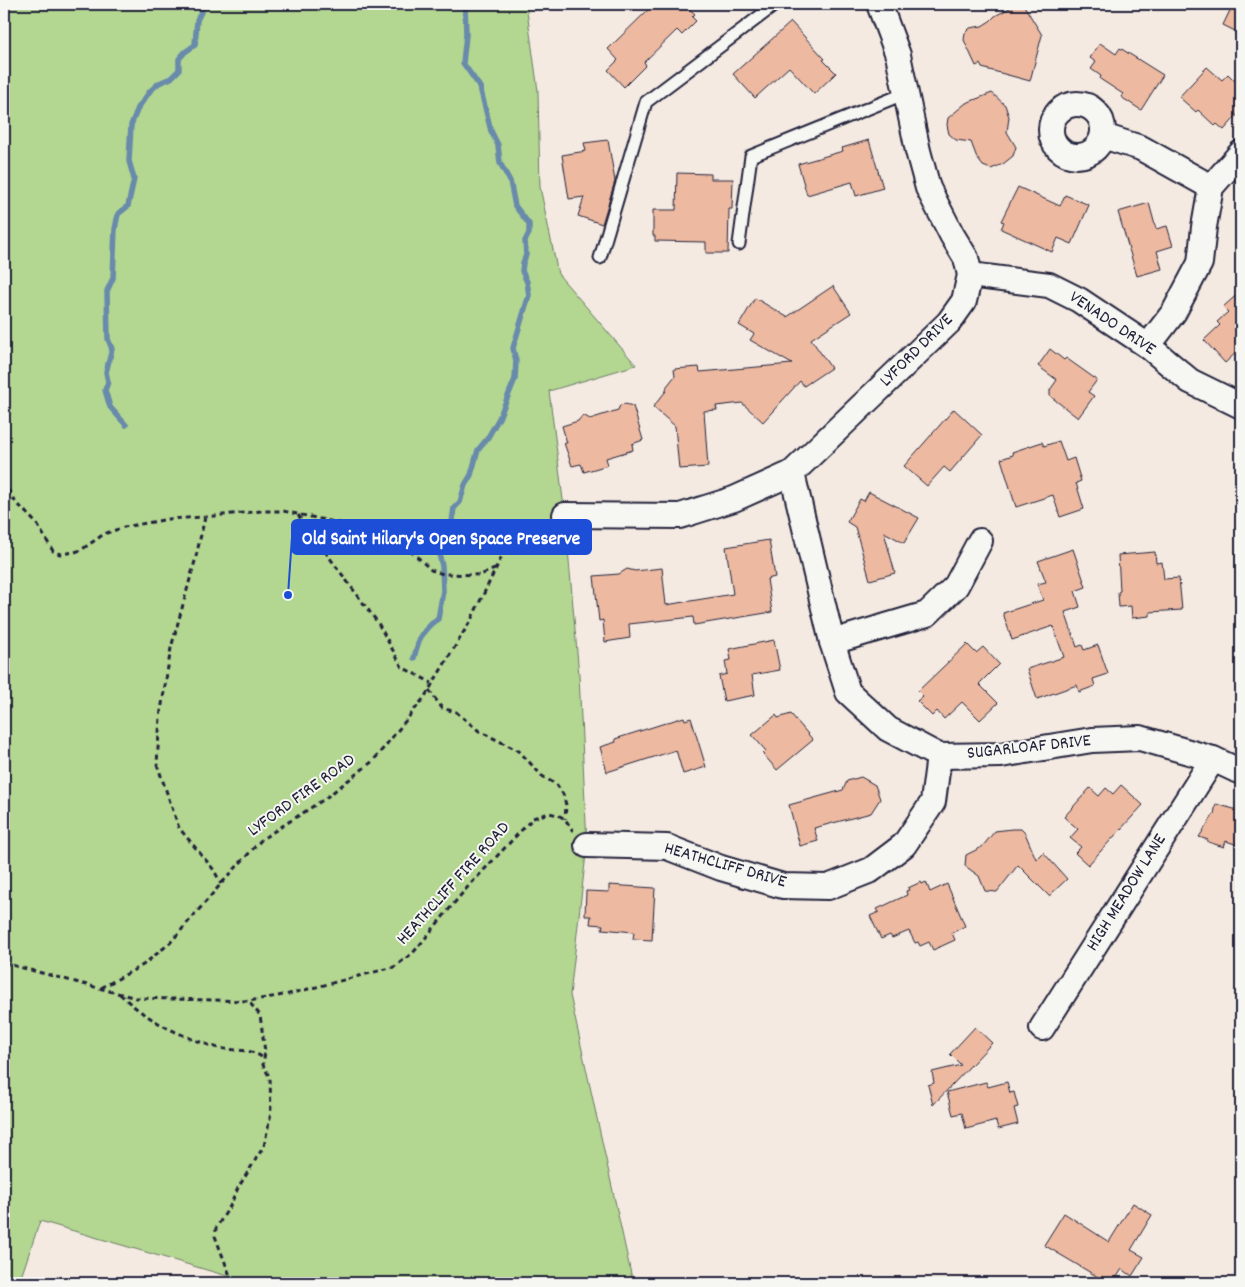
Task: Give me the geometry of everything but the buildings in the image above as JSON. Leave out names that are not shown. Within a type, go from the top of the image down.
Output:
[{"type":"street","points":[[879,4],[898,55],[918,151],[928,188],[966,258],[970,275]]},
{"type":"street","points":[[1103,136],[1141,148],[1211,187]]},
{"type":"street","points":[[1148,346],[1174,312],[1200,263],[1211,187],[1241,153]]},
{"type":"street","name":"VENADO DRIVE","points":[[970,275],[1050,285],[1079,300],[1148,346],[1190,381],[1241,406]]},
{"type":"street","name":"LYFORD DRIVE","points":[[566,515],[680,516],[734,499],[792,473],[949,322],[964,301],[970,275]]},
{"type":"street","name":"SUGARLOAF DRIVE","points":[[792,473],[832,642],[848,692],[888,729],[939,756],[1001,755],[1092,740],[1140,738],[1213,759],[1241,772]]},
{"type":"street","points":[[832,642],[927,614],[956,586],[980,541]]},
{"type":"street","name":"HEATHCLIFF DRIVE","points":[[587,845],[668,847],[721,868],[783,886],[828,887],[871,870],[904,844],[933,802],[939,756]]},
{"type":"street","name":"HIGH MEADOW LANE","points":[[1042,1028],[1213,759]]},
{"type":"lane","points":[[600,258],[646,102],[776,4]]},
{"type":"lane","points":[[739,244],[751,156],[906,93]]},
{"type":"path","points":[[4,482],[14,500],[37,524],[53,551],[60,554],[81,550],[114,529],[169,520],[284,510],[339,523],[373,528],[406,546],[431,570],[442,574],[480,575],[496,569]]},
{"type":"path","points":[[298,514],[378,623],[402,667],[432,683]]},
{"type":"path","name":"LYFORD FIRE ROAD","points":[[101,988],[143,964],[170,943],[262,840],[323,800],[373,761],[428,690],[471,620],[510,545],[533,526],[566,515]]},
{"type":"path","points":[[205,517],[193,570],[171,648],[160,717],[157,764],[179,828],[214,870],[221,884]]},
{"type":"path","points":[[428,690],[442,708],[456,712],[479,731],[519,751],[530,760],[542,776],[557,785],[563,794],[566,805],[565,819],[576,837],[587,845]]},
{"type":"path","name":"HEATHCLIFF FIRE ROAD","points":[[4,963],[136,998],[249,1002],[289,994],[394,966],[413,953],[465,890],[533,818],[550,813],[565,819]]},
{"type":"path","points":[[119,993],[147,1017],[180,1035],[217,1048],[254,1052],[264,1059]]},
{"type":"path","points":[[227,1283],[229,1273],[215,1236],[216,1228],[264,1146],[270,1113],[270,1078],[263,1065],[265,1052],[260,1015],[249,1002]]},
{"type":"green space","points":[[4,4],[526,4],[538,91],[540,187],[558,274],[636,365],[549,391],[565,515],[579,675],[587,845],[570,995],[633,1283],[251,1283],[40,1221],[19,1283],[4,1283]]},
{"type":"waterway","points":[[126,425],[110,407],[105,390],[108,382],[106,372],[112,349],[108,339],[107,291],[113,278],[115,229],[118,214],[128,206],[134,179],[129,161],[131,125],[138,108],[150,91],[159,83],[171,78],[179,70],[179,59],[195,45],[197,20],[205,4]]},
{"type":"waterway","points":[[414,658],[422,636],[428,627],[438,619],[443,591],[440,558],[446,527],[452,522],[454,508],[460,502],[465,485],[471,475],[478,450],[499,418],[515,379],[516,361],[513,348],[529,295],[527,282],[522,271],[526,255],[525,241],[529,233],[529,224],[515,206],[510,181],[500,163],[498,145],[491,131],[480,87],[463,63],[466,35],[465,4]]},
{"type":"place","name":"Old Saint Hilary's Open Space Preserve","points":[[288,595]]}]
